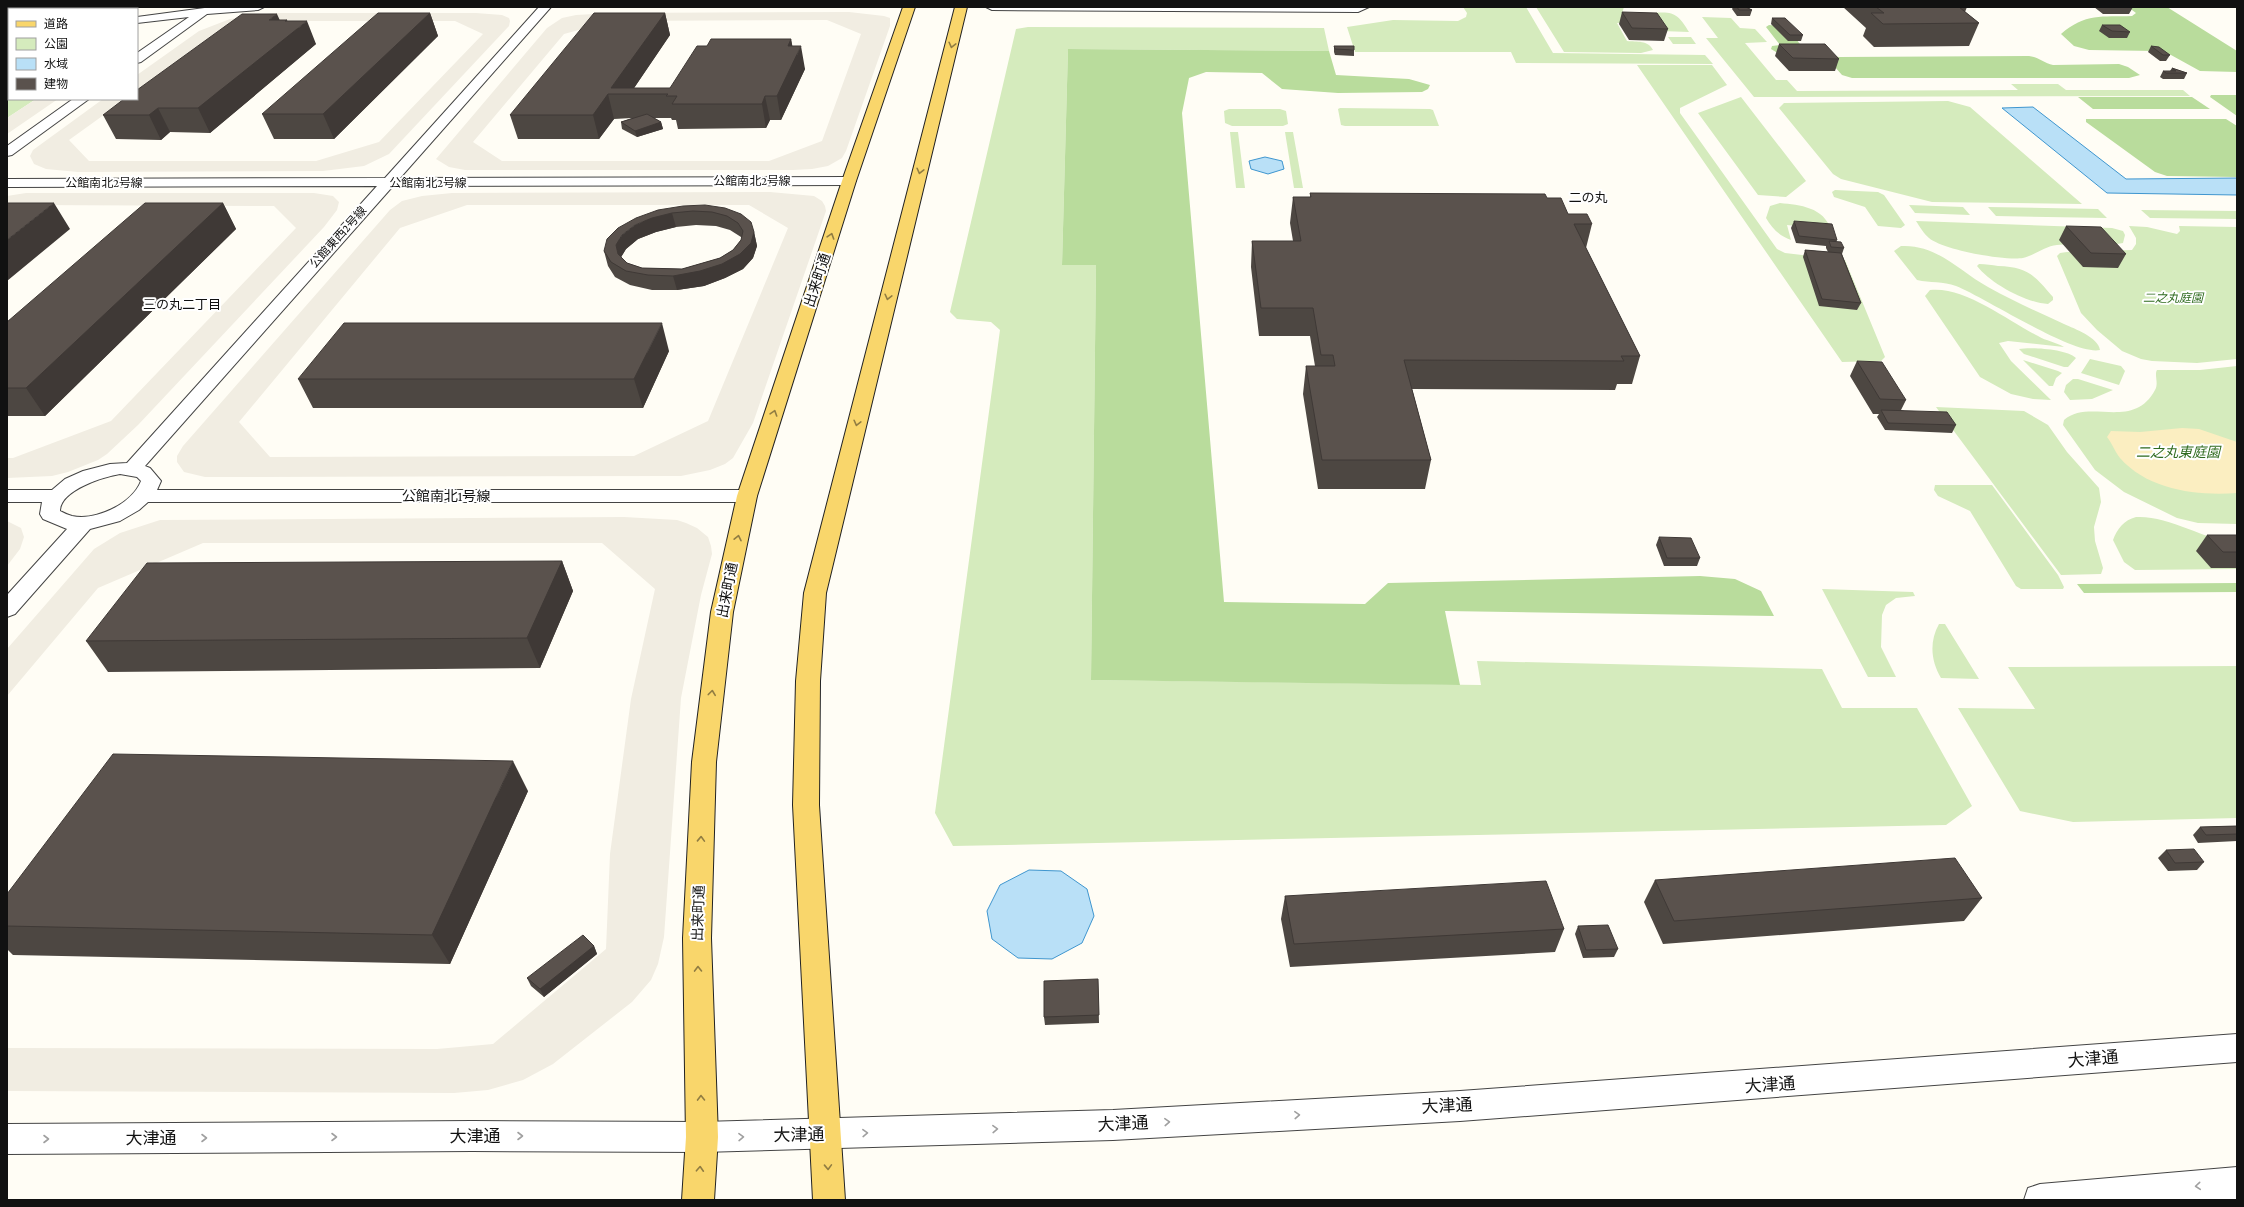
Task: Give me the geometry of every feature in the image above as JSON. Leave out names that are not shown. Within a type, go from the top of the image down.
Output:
[{"type":"main road","name":"出来町通","points":[[698,1200],[702,1138],[697,938],[704,762],[722,612],[747,496],[849,181],[909,7]]},
{"type":"main road","points":[[829,1200],[806,805],[808,681],[814,593],[961,7]]},
{"type":"street","points":[[138,20],[204,11],[258,7]]},
{"type":"street","name":"公館東西2号線","points":[[133,468],[385,183],[544,7]]},
{"type":"street","points":[[992,7],[1156,7],[1358,10],[1363,7]]},
{"type":"street","points":[[138,58],[204,11]]},
{"type":"street","points":[[7,152],[81,100]]},
{"type":"street","name":"公館南北2号線","points":[[7,183],[849,181]]},
{"type":"street","points":[[133,468],[143,471],[149,475],[152,481],[151,488],[145,496],[134,505],[119,513],[84,523],[69,523],[57,520],[50,514],[50,506],[56,496],[65,488],[91,474],[106,470],[133,468]]},
{"type":"street","points":[[7,496],[56,496]]},
{"type":"street","name":"公館南北1号線","points":[[145,496],[747,496]]},
{"type":"street","points":[[7,609],[84,523]]},
{"type":"street","name":"大津通","points":[[7,1139],[472,1136],[702,1138],[1113,1125],[1452,1106],[1815,1082],[2237,1048]]},
{"type":"street","points":[[2040,1200],[2237,1183]]},
{"type":"green space","points":[[7,7],[110,7],[8,8],[8,100],[34,100],[7,118]]},
{"type":"green space","points":[[1463,7],[1526,7],[1553,53],[1705,55],[1713,64],[1516,63],[1511,52],[1355,52],[1347,27],[1393,20],[1458,21],[1466,17],[1467,13]]},
{"type":"green space","points":[[1536,7],[1624,7],[1622,13],[1626,23],[1617,23],[1627,41],[1645,43],[1653,50],[1641,53],[1564,52]]},
{"type":"green space","points":[[2128,7],[2167,7],[2237,51],[2237,72],[2200,71],[2171,55],[2156,51],[2089,50],[2074,46],[2061,34],[2078,22],[2086,19],[2132,16],[2136,13]]},
{"type":"green space","points":[[1667,13],[1676,16],[1689,32],[1661,31],[1650,14]]},
{"type":"green space","points":[[1702,17],[1731,18],[1740,28],[1755,29],[1767,42],[1745,43],[1776,80],[1787,80],[1797,91],[2018,90],[2011,84],[2058,84],[2066,90],[2183,90],[2190,96],[1754,97],[1706,38],[1718,38]]},
{"type":"green space","points":[[1769,25],[1786,28],[1794,35],[1804,48],[1828,56],[2029,56],[2053,65],[2119,64],[2128,67],[2140,75],[2129,78],[1852,78],[1842,75],[1827,58],[1776,52],[1771,49],[1772,46],[1780,45],[1766,27]]},
{"type":"green space","points":[[1028,27],[1324,28],[1329,51],[1068,49],[1062,265],[1096,265],[1091,680],[1481,685],[1477,661],[1822,669],[1842,708],[1917,708],[1972,806],[1946,825],[953,846],[935,813],[1000,330],[991,322],[957,319],[950,312],[1016,29]]},
{"type":"green space","points":[[1668,37],[1691,37],[1696,44],[1673,44]]},
{"type":"green space","points":[[1068,49],[1329,51],[1336,75],[1409,79],[1430,85],[1428,89],[1422,92],[1338,93],[1282,89],[1262,73],[1206,72],[1189,78],[1182,113],[1224,602],[1365,604],[1388,583],[1700,576],[1735,579],[1761,591],[1774,616],[1445,611],[1460,685],[1091,680],[1096,265],[1062,265]]},
{"type":"green space","points":[[1637,65],[1712,65],[1727,85],[1680,108],[1680,113],[1777,249],[1785,253],[1845,260],[1885,357],[1881,361],[1842,362]]},
{"type":"green space","points":[[2211,95],[2237,95],[2237,116],[2210,97]]},
{"type":"green space","points":[[1741,97],[1806,181],[1786,197],[1758,195],[1698,113]]},
{"type":"green space","points":[[2078,97],[2192,97],[2210,109],[2093,109]]},
{"type":"green space","points":[[1948,101],[1970,107],[2082,204],[1932,202],[1841,179],[1833,174],[1779,108],[1784,103]]},
{"type":"green space","points":[[1229,109],[1280,109],[1286,111],[1288,124],[1283,126],[1232,126],[1225,123],[1224,111]]},
{"type":"green space","points":[[1338,109],[1430,109],[1433,110],[1439,126],[1345,126],[1341,125]]},
{"type":"green space","points":[[2086,119],[2226,119],[2237,126],[2237,177],[2167,176],[2155,172],[2086,122]]},
{"type":"green space","points":[[1230,132],[1238,132],[1245,188],[1236,188]]},
{"type":"green space","points":[[1285,132],[1293,132],[1303,188],[1294,188]]},
{"type":"green space","points":[[1835,190],[1878,192],[1884,195],[1905,225],[1901,228],[1878,226],[1865,207],[1834,197],[1832,192]]},
{"type":"green space","points":[[1780,203],[1803,206],[1817,212],[1828,222],[1831,230],[1787,225],[1791,240],[1779,234],[1766,218],[1770,206]]},
{"type":"green space","points":[[1909,205],[1963,207],[1970,215],[1915,213]]},
{"type":"green space","points":[[1988,207],[2098,209],[2107,218],[1996,216]]},
{"type":"green space","points":[[2141,210],[2237,211],[2237,219],[2150,218]]},
{"type":"green space","points":[[1916,221],[2112,228],[2123,231],[2125,235],[2123,243],[2106,245],[2057,245],[2048,247],[2023,258],[2003,258],[1974,254],[1947,247],[1929,238]]},
{"type":"green space","name":"二之丸庭園","points":[[2129,226],[2147,227],[2177,234],[2180,231],[2179,226],[2237,227],[2237,359],[2197,363],[2152,361],[2141,359],[2122,351],[2097,330],[2081,313],[2057,256],[2060,253],[2067,252],[2132,250],[2136,244],[2136,238]]},
{"type":"green space","points":[[1901,246],[1926,249],[1937,254],[1977,281],[1997,292],[2091,337],[2098,345],[2100,350],[2088,349],[2051,336],[1970,292],[1956,286],[1946,283],[1917,280],[1894,251]]},
{"type":"green space","points":[[1979,264],[2024,270],[2041,283],[2053,297],[2053,300],[2048,304],[2039,303],[2019,296],[1990,279],[1977,266]]},
{"type":"green space","points":[[1930,290],[1943,290],[1957,293],[1972,299],[2041,338],[2064,347],[2008,341],[1999,343],[2011,361],[2051,400],[2033,399],[2011,394],[1980,377],[1925,296]]},
{"type":"green space","points":[[2032,348],[2057,351],[2076,358],[2068,367],[2064,367],[2024,354],[2019,349]]},
{"type":"green space","points":[[2090,359],[2121,366],[2125,371],[2119,385],[2081,373]]},
{"type":"green space","points":[[2023,360],[2062,373],[2056,378],[2053,386],[2049,386]]},
{"type":"green space","name":"二之丸東庭園","points":[[2237,366],[2237,524],[2198,523],[2177,518],[2124,492],[2095,470],[2063,425],[2064,420],[2074,414],[2086,412],[2123,412],[2135,409],[2146,402],[2155,390],[2157,385],[2157,370],[2200,370]]},
{"type":"green space","points":[[2073,379],[2078,379],[2113,390],[2092,399],[2070,400],[2064,392],[2066,385]]},
{"type":"green space","points":[[1936,407],[2024,411],[2048,425],[2067,452],[2099,488],[2101,502],[2094,527],[2095,541],[2103,568],[2101,574],[2061,575]]},
{"type":"green space","points":[[1935,485],[1992,485],[2058,575],[2064,587],[2063,589],[2021,589],[2016,586],[1970,511],[1938,496],[1934,490]]},
{"type":"green space","points":[[2136,517],[2148,517],[2173,523],[2224,541],[2237,544],[2237,569],[2135,570],[2124,562],[2113,540],[2117,532],[2128,520]]},
{"type":"green space","points":[[2237,583],[2237,592],[2084,593],[2077,584]]},
{"type":"green space","points":[[1822,589],[1913,592],[1915,596],[1896,598],[1886,605],[1882,615],[1881,647],[1896,677],[1868,677]]},
{"type":"green space","points":[[1939,624],[1945,624],[1979,679],[1941,678],[1935,665],[1932,651],[1934,638]]},
{"type":"green space","points":[[2237,666],[2237,818],[2073,822],[2020,811],[1958,708],[2035,709],[2008,667]]},
{"type":"sand","points":[[2182,428],[2199,429],[2237,442],[2237,493],[2222,494],[2190,492],[2159,484],[2131,469],[2120,458],[2107,437],[2111,431],[2140,432]]},
{"type":"shaded area","points":[[849,12],[890,18],[890,26],[846,151],[842,158],[828,166],[793,170],[465,170],[449,167],[436,159],[547,28],[562,18],[576,15],[612,13]],"holes":[[[827,20],[861,34],[822,141],[769,161],[502,161],[473,142],[564,34],[612,21]]]},
{"type":"shaded area","points":[[273,13],[476,13],[502,15],[509,18],[510,21],[509,26],[389,154],[364,166],[323,171],[78,172],[46,169],[34,164],[30,156],[33,150],[102,100],[125,100],[69,140],[89,161],[316,161],[379,142],[483,34],[455,21],[268,21],[138,90],[138,74],[199,31],[230,19]]},
{"type":"shaded area","points":[[34,100],[57,100],[7,134],[7,118]]},
{"type":"shaded area","points":[[770,192],[814,196],[822,201],[826,211],[753,423],[733,458],[725,464],[710,470],[681,476],[205,477],[184,472],[177,462],[177,456],[183,446],[390,210],[402,201],[422,196],[452,193]],"holes":[[[467,205],[749,205],[788,228],[708,421],[634,456],[270,457],[239,422],[400,228]]]},
{"type":"shaded area","points":[[26,193],[314,193],[333,196],[339,202],[337,210],[324,227],[138,425],[107,454],[98,460],[68,472],[52,476],[7,478],[7,458],[13,458],[111,421],[296,228],[274,206],[28,205],[7,211],[7,196]]},
{"type":"shaded area","points":[[624,517],[677,520],[686,523],[697,528],[708,537],[712,554],[701,595],[681,698],[664,937],[658,964],[651,980],[632,1002],[553,1064],[523,1080],[488,1090],[454,1093],[7,1091],[7,1048],[437,1049],[493,1044],[606,949],[610,854],[631,699],[655,589],[602,543],[203,543],[98,588],[7,696],[7,649],[94,549],[120,533],[160,520]]},
{"type":"shaded area","points":[[7,521],[21,528],[24,537],[20,549],[7,566]]},
{"type":"water","points":[[2033,107],[2126,179],[2237,178],[2237,195],[2107,193],[2002,108]]},
{"type":"water","points":[[1265,157],[1282,161],[1284,169],[1268,174],[1251,169],[1249,161]]},
{"type":"water","points":[[1029,870],[1061,871],[1087,889],[1094,916],[1082,943],[1052,959],[1018,958],[992,939],[987,911],[1000,885]]},
{"type":"building","points":[[1737,7],[1746,7],[1752,10],[1739,10]]},
{"type":"building","points":[[1876,7],[1959,7],[1979,23],[1883,24],[1871,13],[1884,13]]},
{"type":"building","points":[[1622,12],[1657,13],[1668,29],[1632,28]]},
{"type":"building","points":[[378,13],[430,13],[323,114],[262,114]]},
{"type":"building","points":[[594,13],[665,13],[611,88],[670,88],[697,46],[707,46],[711,39],[791,39],[788,46],[801,46],[777,96],[765,96],[762,104],[672,104],[677,96],[666,96],[668,94],[608,94],[593,115],[510,115]]},
{"type":"building","points":[[242,14],[277,14],[269,20],[307,21],[198,108],[158,108],[149,115],[103,115],[123,100],[138,100],[138,89]]},
{"type":"building","points":[[1772,18],[1785,18],[1803,35],[1790,35]]},
{"type":"building","points":[[2102,25],[2120,25],[2130,32],[2112,31]]},
{"type":"building","points":[[1779,44],[1825,44],[1839,59],[1793,58]]},
{"type":"building","points":[[1334,46],[1354,46],[1354,50],[1335,49]]},
{"type":"building","points":[[2151,46],[2159,47],[2170,55],[2163,55]]},
{"type":"building","points":[[2172,68],[2187,73],[2166,73],[2163,71],[2176,71]]},
{"type":"building","points":[[647,114],[661,122],[635,131],[621,122]]},
{"type":"building","points":[[1310,193],[1545,194],[1547,198],[1561,198],[1568,214],[1587,214],[1592,224],[1574,224],[1640,356],[1621,356],[1624,361],[1404,360],[1431,460],[1322,460],[1306,366],[1335,366],[1333,355],[1321,355],[1313,308],[1261,308],[1252,241],[1301,241],[1293,197],[1311,197]]},
{"type":"building","points":[[7,203],[54,203],[7,240]]},
{"type":"building","points":[[145,203],[223,203],[26,388],[7,388],[7,322]]},
{"type":"building","points":[[705,205],[725,208],[741,214],[751,222],[754,232],[751,243],[740,254],[722,264],[700,271],[673,276],[648,275],[626,271],[611,262],[604,251],[607,239],[618,228],[636,218],[658,210],[683,206]],"holes":[[[693,211],[712,212],[727,216],[738,223],[743,231],[741,240],[733,250],[720,258],[682,269],[642,268],[627,263],[618,254],[616,245],[622,235],[635,225],[652,218],[672,213]]]},
{"type":"building","points":[[1794,221],[1832,224],[1837,240],[1799,236]]},
{"type":"building","points":[[2066,226],[2101,227],[2126,254],[2091,253]]},
{"type":"building","points":[[1829,241],[1841,242],[1844,248],[1831,247]]},
{"type":"building","points":[[1805,250],[1841,253],[1861,303],[1822,299]]},
{"type":"building","points":[[344,323],[662,323],[634,379],[298,379]]},
{"type":"building","points":[[1857,361],[1882,362],[1906,400],[1880,399]]},
{"type":"building","points":[[1881,410],[1947,412],[1956,425],[1888,423]]},
{"type":"building","points":[[2207,535],[2237,535],[2237,552],[2223,552]]},
{"type":"building","points":[[1659,537],[1691,538],[1700,558],[1667,558]]},
{"type":"building","points":[[562,561],[527,638],[86,641],[147,563]]},
{"type":"building","points":[[113,754],[513,761],[432,935],[7,926],[7,894]]},
{"type":"building","points":[[2237,826],[2237,834],[2206,835],[2200,827]]},
{"type":"building","points":[[2194,849],[2204,862],[2175,863],[2166,850]]},
{"type":"building","points":[[1955,858],[1982,898],[1674,921],[1655,880]]},
{"type":"building","points":[[1546,881],[1564,929],[1294,944],[1285,896]]},
{"type":"building","points":[[1608,925],[1618,949],[1586,950],[1578,926]]},
{"type":"building","points":[[583,935],[594,946],[540,989],[527,978]]},
{"type":"building","points":[[1098,979],[1099,1015],[1044,1017],[1044,981]]},
{"type":"district","name":"二の丸","points":[[1588,197]]},
{"type":"district","name":"三の丸二丁目","points":[[182,304]]}]
